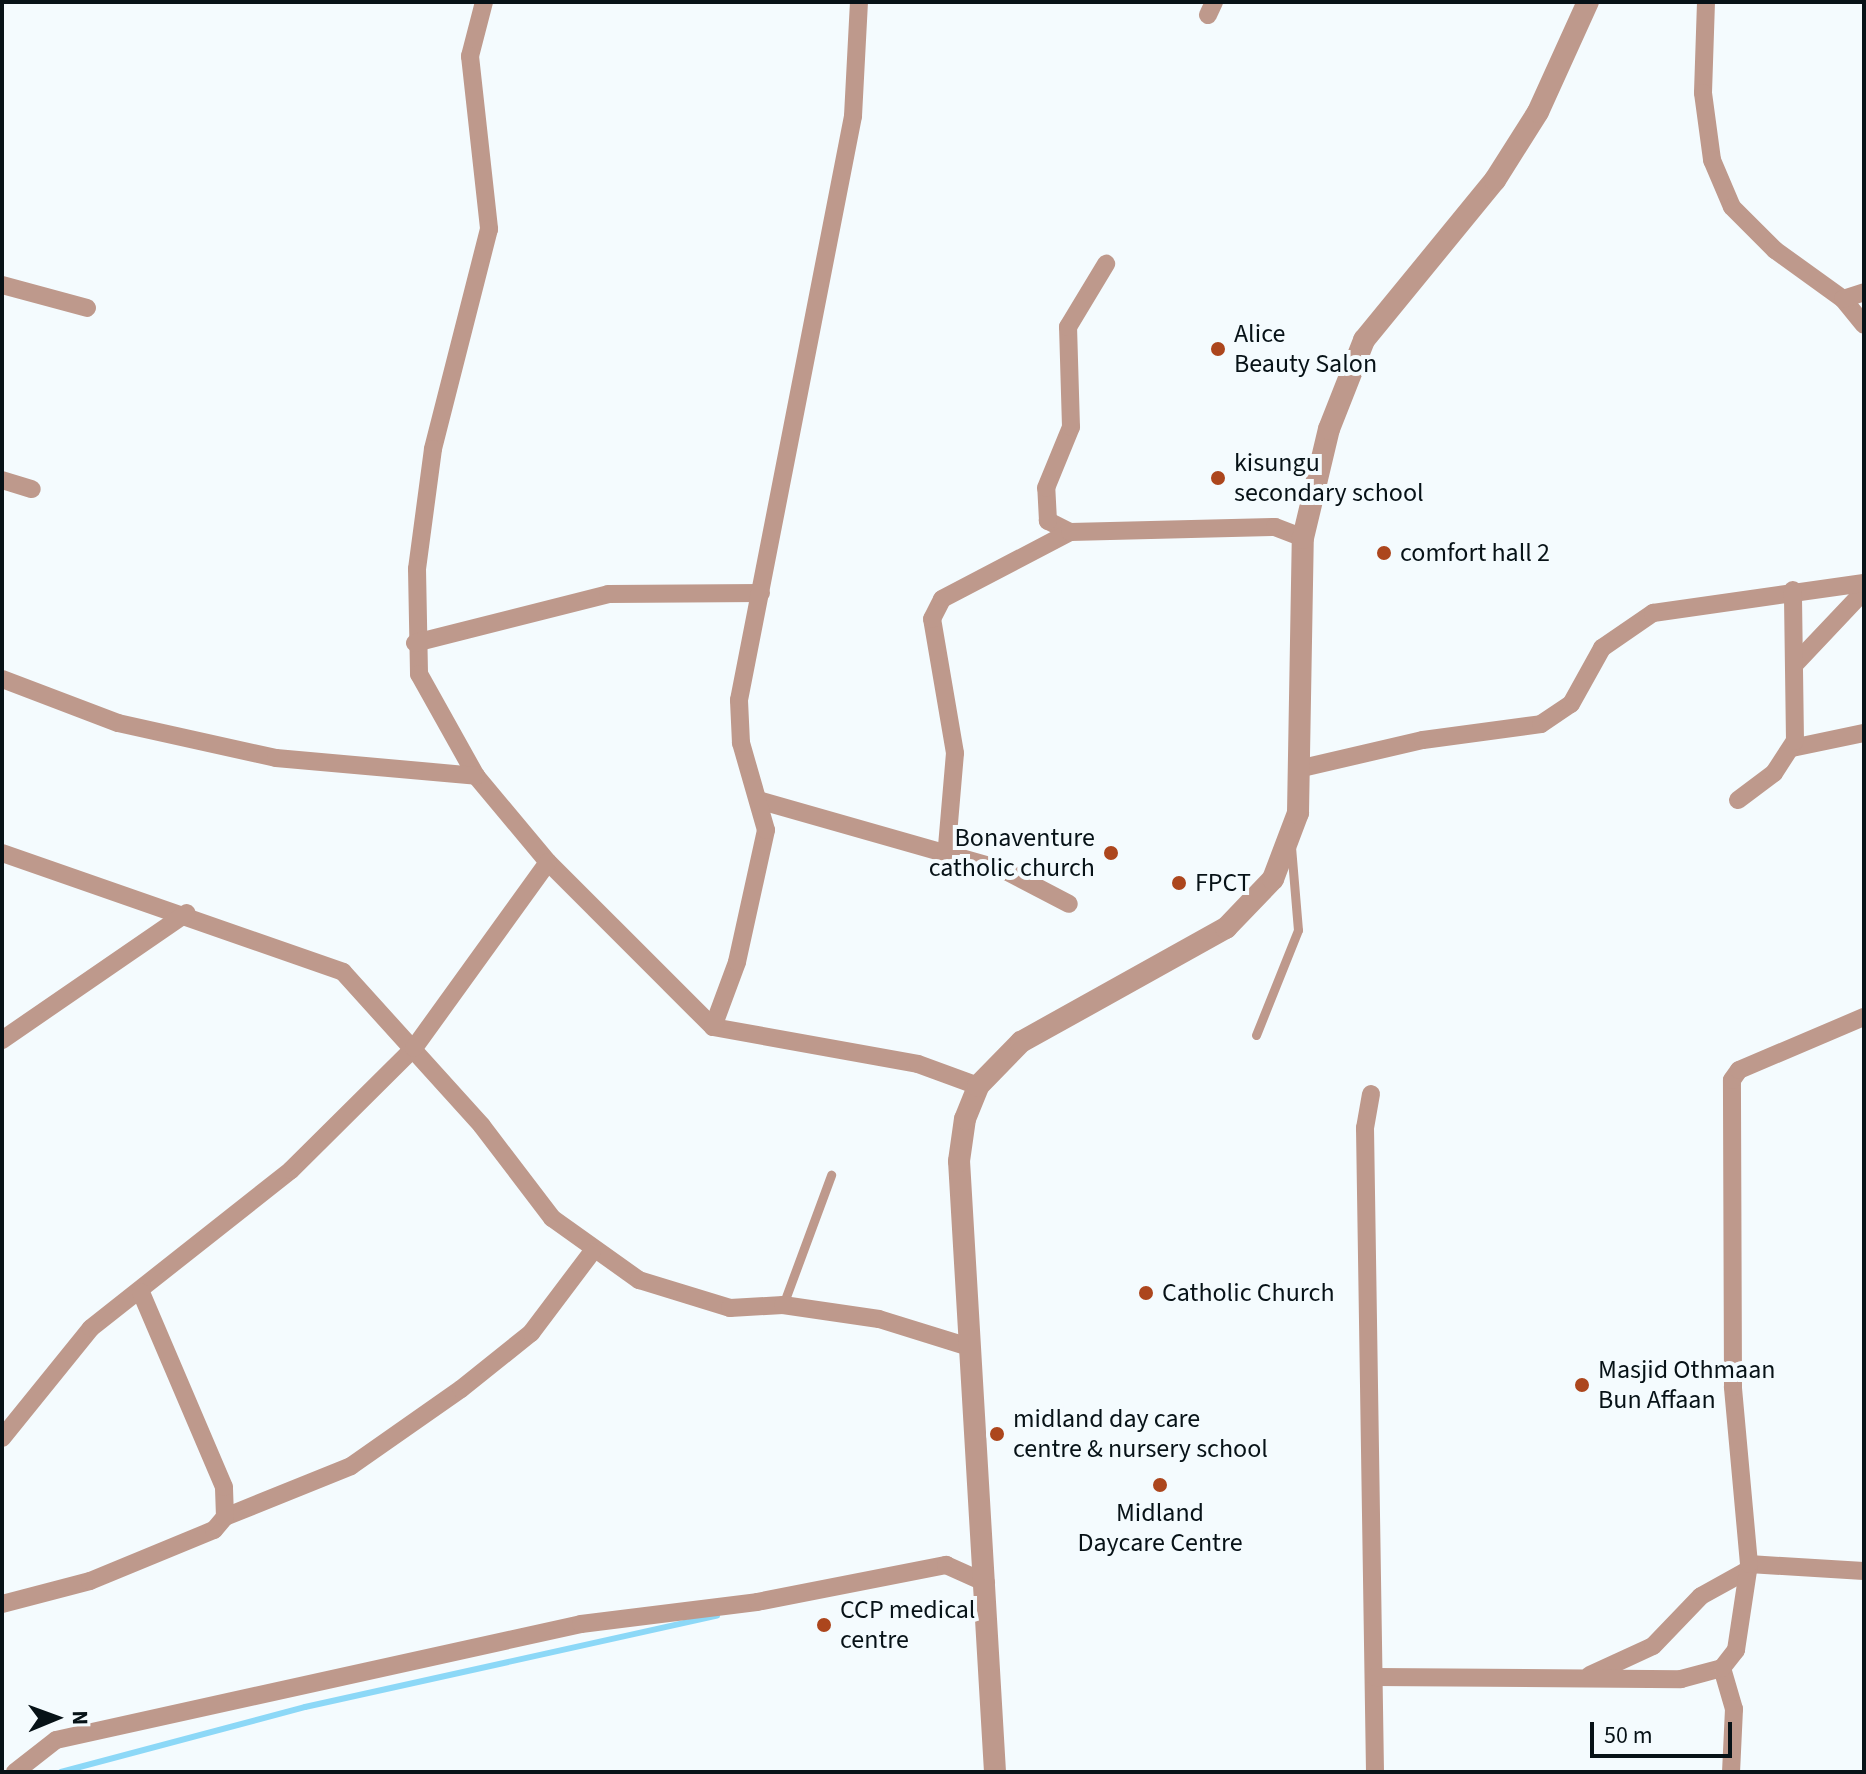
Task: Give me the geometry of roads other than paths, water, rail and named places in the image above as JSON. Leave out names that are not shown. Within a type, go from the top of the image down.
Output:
[{"type":"street","points":[[484,2],[470,56],[489,229],[433,449],[415,643],[419,674],[476,776],[548,862],[713,1027],[918,1064],[978,1086]]},
{"type":"street","points":[[713,1027],[737,962],[766,830],[741,743],[739,700],[853,116],[859,2]]},
{"type":"street","points":[[995,1772],[959,1161],[978,1086],[1021,1042],[1226,928],[1273,879],[1290,845],[1298,769],[1303,538],[1329,429],[1364,340],[1495,180],[1538,112],[1588,2]]},
{"type":"street","points":[[1706,2],[1700,66],[1718,179],[1744,223],[1843,299],[1864,325]]},
{"type":"street","points":[[1106,264],[1068,327],[1071,427],[1046,488],[1048,521],[1070,532],[1275,527],[1303,538]]},
{"type":"street","points":[[2,285],[87,308]]},
{"type":"street","points":[[1843,299],[1864,292]]},
{"type":"street","points":[[2,480],[32,489]]},
{"type":"street","points":[[946,858],[955,733],[934,609],[1070,532]]},
{"type":"street","points":[[1298,769],[1423,740],[1541,724],[1561,715],[1602,648],[1637,620],[1793,590],[1864,583]]},
{"type":"street","points":[[1792,748],[1796,663],[1793,590]]},
{"type":"street","points":[[1796,663],[1864,591]]},
{"type":"street","points":[[415,643],[608,594],[761,593]]},
{"type":"street","points":[[2,679],[118,723],[276,758],[476,776]]},
{"type":"street","points":[[1738,800],[1792,748],[1864,733]]},
{"type":"street","points":[[758,800],[946,858],[1004,870],[1069,904]]},
{"type":"street","points":[[2,853],[187,913],[343,972],[414,1048],[552,1218],[592,1252],[639,1280],[730,1308],[783,1305],[879,1319],[969,1347]]},
{"type":"street","points":[[2,1438],[91,1328],[141,1292],[291,1170],[414,1048],[548,862]]},
{"type":"street","points":[[2,1040],[187,913]]},
{"type":"street","points":[[1731,1772],[1734,1709],[1722,1668],[1744,1628],[1748,1567],[1733,1387],[1732,1080],[1739,1070],[1864,1017]]},
{"type":"street","points":[[1371,1094],[1365,1128],[1375,1772]]},
{"type":"street","points":[[2,1604],[90,1581],[214,1530],[225,1517],[351,1466],[461,1389],[531,1333],[592,1252]]},
{"type":"street","points":[[141,1292],[224,1487],[225,1517]]},
{"type":"street","points":[[15,1772],[56,1740],[581,1624],[757,1602],[946,1565],[986,1583]]},
{"type":"street","points":[[1584,1678],[1653,1646],[1701,1596],[1748,1567],[1864,1571]]},
{"type":"street","points":[[1375,1677],[1681,1679],[1722,1668]]},
{"type":"lane","points":[[1256,1035],[1298,930],[1290,845]]},
{"type":"lane","points":[[783,1305],[831,1175]]},
{"type":"waterway","points":[[61,1772],[305,1707],[717,1616]]},
{"type":"place","name":"Alice Beauty Salon","points":[[1218,349]]},
{"type":"place","name":"kisungu secondary school","points":[[1218,478]]},
{"type":"place","name":"comfort hall 2","points":[[1384,553]]},
{"type":"place","name":"Bonaventure catholic church","points":[[1111,853]]},
{"type":"place","name":"FPCT","points":[[1179,883]]},
{"type":"place","name":"Catholic Church","points":[[1146,1293]]},
{"type":"place","name":"Masjid Othmaan Bun Affaan","points":[[1582,1385]]},
{"type":"place","name":"midland day care centre & nursery school","points":[[997,1434]]},
{"type":"place","name":"Midland Daycare Centre","points":[[1160,1485]]},
{"type":"place","name":"CCP medical centre","points":[[824,1625]]}]
